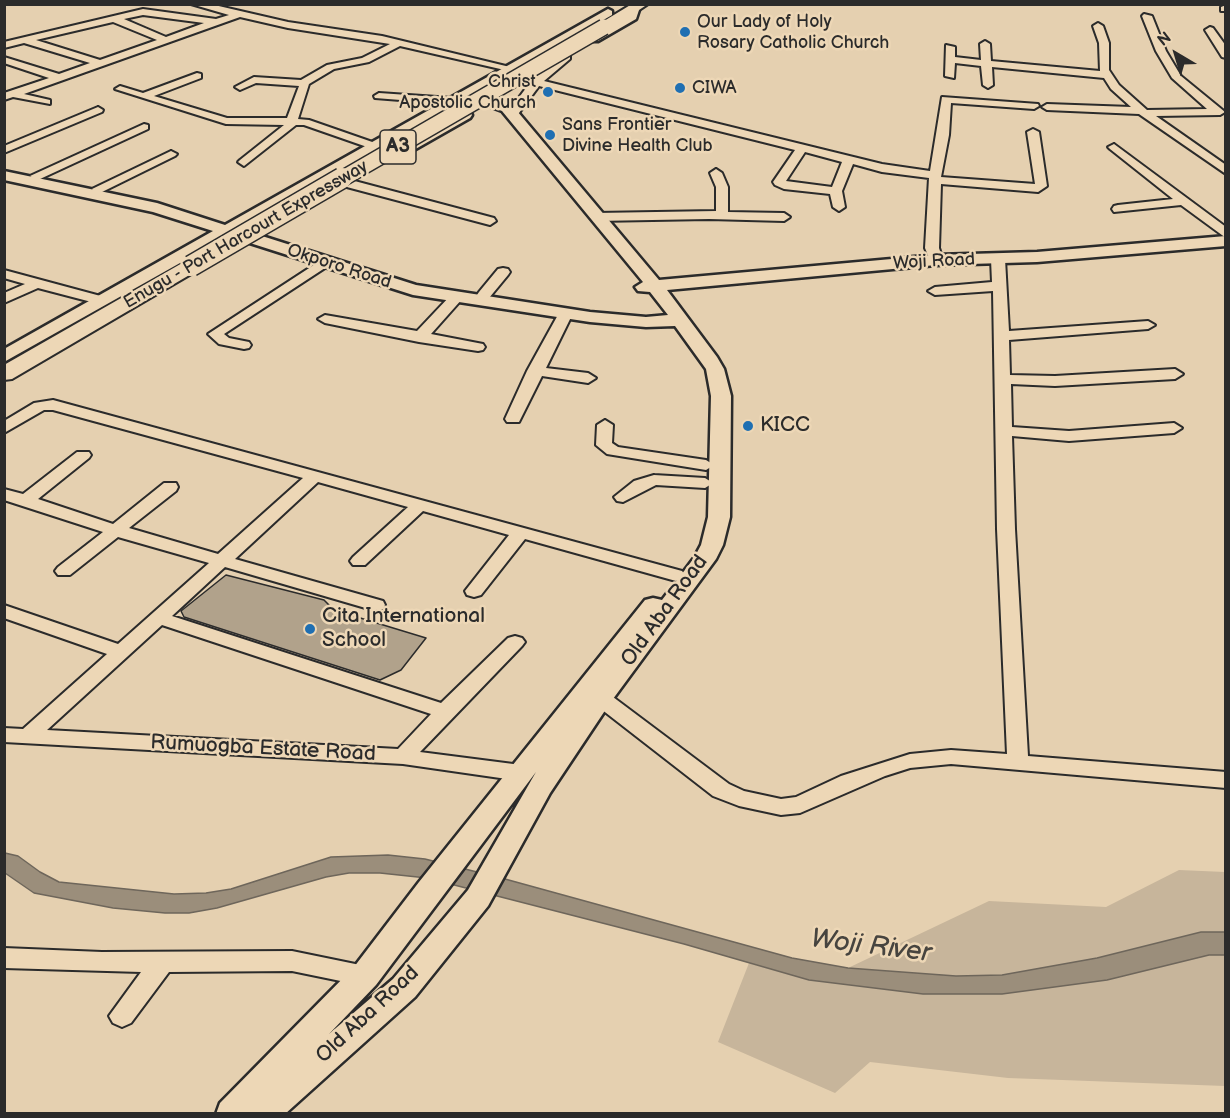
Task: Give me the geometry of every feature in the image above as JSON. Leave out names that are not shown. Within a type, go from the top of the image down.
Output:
[{"type":"highway","name":"Enugu - Port Harcourt Expressway","points":[[4,374],[187,265],[634,6]]},
{"type":"highway","name":"Enugu - Port Harcourt Expressway","points":[[4,365],[187,265]]},
{"type":"main road","points":[[4,357],[509,68],[608,13],[634,6],[632,16],[4,382]]},
{"type":"main road","points":[[452,101],[488,101],[509,112],[512,87]]},
{"type":"main road","name":"Old Aba Road","points":[[465,114],[487,112],[501,117],[648,287]]},
{"type":"main road","name":"Old Aba Road","points":[[232,1113],[365,976],[521,773],[594,693],[705,559],[716,532],[719,517],[721,396],[719,382],[708,357],[672,318],[596,217],[509,112]]},
{"type":"main road","points":[[405,129],[404,132],[418,135],[443,127]]},
{"type":"main road","name":"Okporo Road","points":[[4,170],[98,189],[206,217],[230,229]]},
{"type":"main road","name":"Okporo Road","points":[[4,175],[157,208],[398,279],[484,295],[672,318]]},
{"type":"main road","points":[[206,217],[236,219],[270,206]]},
{"type":"main road","points":[[285,247],[270,233],[286,219]]},
{"type":"main road","name":"Woji Road","points":[[648,287],[936,260],[998,259],[1226,241]]},
{"type":"main road","points":[[222,256],[253,248],[285,247]]},
{"type":"main road","name":"Okporo Road","points":[[285,247],[323,263],[405,288],[456,298],[635,321],[672,318]]},
{"type":"main road","name":"Old Aba Road","points":[[261,1113],[404,988],[478,898],[594,693],[676,576],[699,537],[704,523],[707,382],[700,364],[672,318]]},
{"type":"street","points":[[195,4],[398,43],[509,68]]},
{"type":"street","points":[[4,45],[146,11],[217,23]]},
{"type":"street","points":[[7,95],[104,64],[240,14]]},
{"type":"street","points":[[1147,16],[1158,45],[1178,78],[1221,112]]},
{"type":"street","points":[[114,20],[168,41]]},
{"type":"street","points":[[1098,26],[1104,43],[1106,75],[1120,92],[1143,112],[1226,171]]},
{"type":"street","points":[[1210,30],[1226,55]]},
{"type":"street","points":[[26,40],[104,64]]},
{"type":"street","points":[[240,87],[254,80],[303,83],[331,67],[365,60],[398,43]]},
{"type":"street","points":[[985,44],[988,85]]},
{"type":"street","points":[[950,48],[950,76]]},
{"type":"street","points":[[509,112],[536,82],[566,57],[564,56]]},
{"type":"street","points":[[4,60],[60,78]]},
{"type":"street","points":[[951,60],[1106,75]]},
{"type":"street","points":[[144,96],[197,75]]},
{"type":"street","points":[[536,82],[891,170],[936,178],[1038,188],[1041,186],[1033,132]]},
{"type":"street","points":[[244,162],[286,130],[294,121],[296,107],[305,85],[303,83]]},
{"type":"street","points":[[406,83],[385,96],[452,101]]},
{"type":"street","points":[[120,89],[230,122],[294,121],[314,124],[374,146]]},
{"type":"street","points":[[7,95],[46,102]]},
{"type":"street","points":[[936,260],[932,248],[936,178],[946,99],[1143,112],[1221,112]]},
{"type":"street","points":[[4,150],[98,110]]},
{"type":"street","points":[[36,176],[144,127]]},
{"type":"street","points":[[1114,147],[1226,234]]},
{"type":"street","points":[[802,148],[779,182],[784,185],[836,191]]},
{"type":"street","points":[[98,189],[171,154]]},
{"type":"street","points":[[839,207],[836,191],[849,160]]},
{"type":"street","points":[[716,173],[722,187],[722,215]]},
{"type":"street","points":[[347,183],[490,221]]},
{"type":"street","points":[[1118,208],[1184,201]]},
{"type":"street","points":[[596,217],[722,215],[784,217]]},
{"type":"street","points":[[998,259],[1005,431],[1006,529],[1018,762]]},
{"type":"street","points":[[244,345],[224,341],[215,334],[323,263]]},
{"type":"street","points":[[484,295],[503,272]]},
{"type":"street","points":[[4,274],[103,301]]},
{"type":"street","points":[[4,299],[37,283]]},
{"type":"street","points":[[935,291],[999,286]]},
{"type":"street","points":[[418,338],[456,298]]},
{"type":"street","points":[[513,419],[566,313]]},
{"type":"street","points":[[325,319],[418,338],[478,347]]},
{"type":"street","points":[[1002,336],[1148,325]]},
{"type":"street","points":[[535,371],[588,378]]},
{"type":"street","points":[[1002,379],[1055,381],[1175,374]]},
{"type":"street","points":[[4,428],[40,406],[53,405],[676,576]]},
{"type":"street","points":[[605,425],[604,445],[613,451],[706,474]]},
{"type":"street","points":[[1005,431],[1069,436],[1174,428]]},
{"type":"street","points":[[25,501],[83,455]]},
{"type":"street","points":[[623,497],[640,485],[654,480],[706,474]]},
{"type":"street","points":[[28,736],[315,476]]},
{"type":"street","points":[[64,571],[170,487]]},
{"type":"street","points":[[4,494],[115,530],[376,605]]},
{"type":"street","points":[[359,561],[420,505]]},
{"type":"street","points":[[474,591],[521,532]]},
{"type":"street","points":[[4,611],[122,652]]},
{"type":"street","points":[[159,618],[445,711]]},
{"type":"street","points":[[403,757],[445,711],[515,642]]},
{"type":"street","points":[[594,693],[721,790],[739,798],[781,807],[800,805],[849,781],[910,761],[951,757],[1226,780]]},
{"type":"street","name":"Rumuogba Estate Road","points":[[4,735],[403,757],[521,773]]},
{"type":"street","points":[[4,958],[102,963],[291,961],[365,976]]},
{"type":"street","points":[[122,1016],[164,961]]},
{"type":"shaded area","points":[[5,853],[18,856],[59,882],[174,894],[206,893],[231,889],[331,857],[388,855],[425,859],[792,958],[848,968],[956,976],[1002,975],[1097,958],[1201,932],[1225,932],[1225,955],[1209,955],[1107,980],[1002,994],[923,994],[809,980],[684,944],[427,878],[380,873],[349,873],[326,877],[217,908],[189,913],[165,913],[113,908],[34,893],[5,873]]},
{"type":"shaded area","points":[[1179,870],[1225,872],[1225,932],[1201,932],[1097,958],[1002,975],[956,976],[848,968],[989,901],[1106,907]]},
{"type":"shaded area","points":[[1209,955],[1225,955],[1225,1086],[1008,1078],[870,1062],[835,1093],[718,1042],[749,963],[809,980],[923,994]]},
{"type":"building","name":"Cita International School","points":[[226,575],[324,600],[334,610],[426,638],[401,670],[380,680],[184,617],[181,611]]},
{"type":"place","name":"Our Lady of Holy Rosary Catholic Church","points":[[685,32]]},
{"type":"place","name":"CIWA","points":[[680,88]]},
{"type":"place","name":"Christ Apostolic Church","points":[[548,92]]},
{"type":"place","name":"Sans Frontier Divine Health Club","points":[[550,135]]},
{"type":"place","name":"KICC","points":[[748,426]]},
{"type":"place","name":"Cita International School","points":[[310,629]]},
{"type":"water label","name":"Woji River","points":[[871,947]]}]
